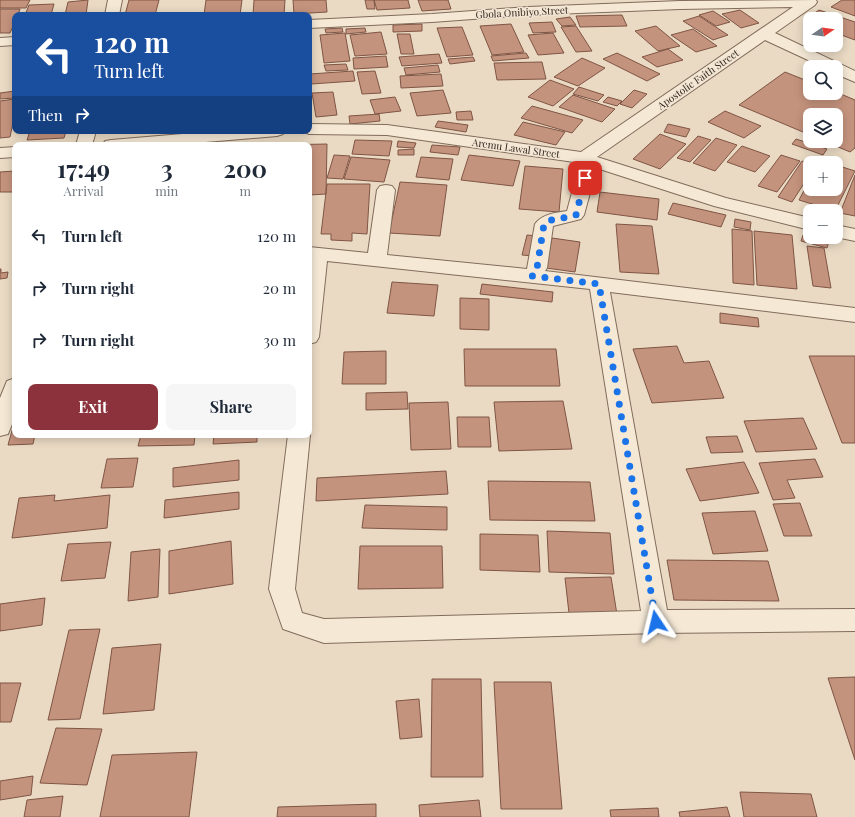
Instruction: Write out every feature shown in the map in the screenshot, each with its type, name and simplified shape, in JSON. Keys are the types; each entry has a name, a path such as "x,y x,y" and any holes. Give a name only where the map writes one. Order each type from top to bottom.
{"street":[{"path":"113,12 115,0"},
{"name":"Gbola Onibiyo Street","path":"312,24 432,18 528,11 810,1"},
{"name":"Apostolic Faith Street","path":"584,158 810,1"},
{"path":"763,33 820,60"},
{"path":"0,42 12,41"},
{"path":"843,71 855,77"},
{"name":"Aremu Lawal Street","path":"312,129 387,130 584,158 720,202 803,222"},
{"path":"190,142 216,141 259,134"},
{"path":"0,153 12,152"},
{"path":"532,276 537,268 544,224 549,220 568,218 576,215 585,178"},
{"path":"377,259 386,190"},
{"path":"843,233 855,236"},
{"path":"312,275 313,254 377,259 532,276 855,315"},
{"path":"599,284 656,622"},
{"path":"0,428 12,394"},
{"path":"299,438 282,589 292,621 324,632 656,622 855,620"}],"building":[{"path":"0,0 30,0 26,8 0,8"},
{"path":"88,0 86,12 66,12 68,2"},
{"path":"129,0 159,0 156,12 126,12"},
{"path":"206,0 242,0 240,12 204,12"},
{"path":"254,0 285,0 284,12 253,12"},
{"path":"293,0 326,0 327,12 294,12"},
{"path":"365,0 374,0 375,9 367,9"},
{"path":"374,0 408,0 410,8 377,10"},
{"path":"418,0 448,0 451,9 422,11"},
{"path":"842,0 855,0 855,16 831,7"},
{"path":"54,4 52,12 26,12 29,5"},
{"path":"0,9 20,9 19,12 12,12 12,29 10,33 0,33"},
{"path":"740,10 759,23 741,28 722,14"},
{"path":"713,11 730,22 716,26 699,15"},
{"path":"622,15 627,26 580,27 576,16"},
{"path":"699,16 728,35 713,40 683,21"},
{"path":"570,17 576,25 562,26 556,19"},
{"path":"843,18 855,22 855,40 843,36"},
{"path":"552,22 556,32 533,33 529,23"},
{"path":"422,24 422,31 393,32 393,25"},
{"path":"511,24 524,52 492,55 480,26"},
{"path":"576,26 592,51 576,52 561,27"},
{"path":"656,26 680,46 658,51 635,31"},
{"path":"462,27 473,55 447,57 437,28"},
{"path":"342,28 343,32 326,33 325,29"},
{"path":"365,28 366,32 346,34 346,29"},
{"path":"693,29 717,46 696,52 671,35"},
{"path":"381,32 387,54 355,56 350,35"},
{"path":"345,33 350,61 324,63 320,35"},
{"path":"553,33 564,53 538,55 528,35"},
{"path":"397,34 410,34 414,54 401,54"},
{"path":"668,49 683,60 657,67 642,57"},
{"path":"526,53 529,58 493,61 491,56"},
{"path":"617,53 660,74 647,81 603,59"},
{"path":"439,54 442,63 402,66 399,57"},
{"path":"386,56 388,67 354,69 353,58"},
{"path":"473,57 475,61 450,64 448,59"},
{"path":"582,58 605,68 578,86 554,77"},
{"path":"542,62 546,79 497,80 494,63"},
{"path":"346,64 348,70 326,71 324,65"},
{"path":"438,65 440,72 406,75 404,68"},
{"path":"353,71 355,81 312,84 312,74"},
{"path":"375,71 381,93 362,94 357,72"},
{"path":"785,72 803,79 803,100 843,100 843,95 855,100 855,148 850,152 841,148 843,148 843,108 803,108 803,132 739,105"},
{"path":"441,74 443,86 401,88 400,76"},
{"path":"550,80 574,89 553,106 528,97"},
{"path":"579,87 604,95 598,101 573,94"},
{"path":"443,90 451,113 417,116 410,93"},
{"path":"634,90 647,94 632,108 620,104"},
{"path":"12,91 12,98 0,99 0,93"},
{"path":"333,92 337,115 316,117 312,93"},
{"path":"573,95 615,109 602,122 559,107"},
{"path":"395,97 401,111 375,114 370,100"},
{"path":"608,97 622,101 617,106 603,102"},
{"path":"12,99 12,127 10,137 0,138 0,101"},
{"path":"532,106 583,120 572,133 521,118"},
{"path":"471,111 473,120 457,120 456,112"},
{"path":"725,111 761,126 744,138 708,122"},
{"path":"379,114 380,121 350,124 349,116"},
{"path":"438,121 468,125 466,132 435,127"},
{"path":"523,122 565,132 556,145 514,135"},
{"path":"668,124 690,129 686,137 664,132"},
{"path":"29,134 65,134 64,138 27,140"},
{"path":"660,134 686,144 660,169 633,159"},
{"path":"698,136 711,140 690,162 677,158"},
{"path":"716,138 737,145 715,171 693,163"},
{"path":"796,139 803,141 803,148 792,144"},
{"path":"355,140 392,141 389,156 352,154"},
{"path":"398,141 416,143 414,148 397,147"},
{"path":"312,144 327,144 326,194 312,195"},
{"path":"432,145 460,147 458,155 430,152"},
{"path":"742,146 770,156 755,172 727,162"},
{"path":"803,148 827,149 823,155"},
{"path":"414,149 414,155 398,155 398,150"},
{"path":"334,155 350,156 343,179 327,178"},
{"path":"469,155 520,161 513,186 461,180"},
{"path":"781,155 800,161 777,192 758,186"},
{"path":"351,157 390,160 384,182 344,179"},
{"path":"421,157 453,159 449,180 416,177"},
{"path":"803,161 803,185 792,202 778,197"},
{"path":"525,166 563,169 559,212 519,209"},
{"path":"843,167 855,171 843,195"},
{"path":"12,171 12,192 0,192 0,172"},
{"path":"855,175 855,216 843,214 843,205"},
{"path":"400,182 447,185 440,236 389,233"},
{"path":"327,184 370,184 367,234 352,233 352,241 331,240 331,234 321,234"},
{"path":"600,192 659,199 657,220 597,212"},
{"path":"803,192 803,196 842,196 838,204 812,204 799,200"},
{"path":"673,203 726,215 721,227 668,214"},
{"path":"735,219 751,222 750,230 734,227"},
{"path":"616,224 652,226 659,274 620,272"},
{"path":"732,229 752,231 754,285 733,283"},
{"path":"754,231 792,235 797,289 757,285"},
{"path":"527,235 538,236 534,256 522,255"},
{"path":"552,238 580,242 575,272 546,268"},
{"path":"812,244 828,244 827,248"},
{"path":"807,246 824,248 831,288 813,286"},
{"path":"0,269 1,273 8,272 7,278 0,279"},
{"path":"392,282 438,285 434,316 387,313"},
{"path":"482,284 553,292 552,302 480,294"},
{"path":"460,298 489,299 489,330 460,329"},
{"path":"720,313 758,318 759,327 720,323"},
{"path":"677,346 684,363 709,361 724,398 652,403 633,349"},
{"path":"464,349 556,349 560,386 465,386"},
{"path":"386,351 386,384 342,384 344,352"},
{"path":"809,356 855,356 855,443 842,443"},
{"path":"407,392 408,409 366,410 366,393"},
{"path":"563,401 572,449 499,451 494,402"},
{"path":"448,402 451,449 411,450 409,403"},
{"path":"457,417 489,417 491,447 458,447"},
{"path":"803,418 817,449 756,452 744,421"},
{"path":"12,431 12,438 34,438 33,444 8,445"},
{"path":"737,436 743,452 711,453 706,437"},
{"path":"140,438 195,438 194,445 138,446"},
{"path":"214,438 257,438 257,442 213,444"},
{"path":"138,458 133,487 101,488 107,459"},
{"path":"815,459 823,477 787,480 795,498 773,500 759,463"},
{"path":"239,460 239,480 173,487 173,468"},
{"path":"744,462 759,493 700,501 686,469"},
{"path":"446,471 448,494 316,501 317,478"},
{"path":"488,481 590,482 595,521 490,520"},
{"path":"239,492 239,509 164,518 165,500"},
{"path":"55,495 54,501 110,495 107,528 12,538 19,498"},
{"path":"800,503 812,536 784,536 773,504"},
{"path":"365,505 447,507 447,530 362,528"},
{"path":"755,511 768,551 713,554 702,513"},
{"path":"547,531 610,533 614,574 549,572"},
{"path":"480,534 538,535 540,572 480,570"},
{"path":"231,541 233,584 169,594 169,551"},
{"path":"111,542 105,578 61,581 68,544"},
{"path":"360,546 442,546 443,588 358,589"},
{"path":"160,549 158,597 128,601 131,552"},
{"path":"667,560 768,561 779,601 674,600"},
{"path":"611,577 618,621 570,622 565,578"},
{"path":"45,598 42,625 0,631 0,604"},
{"path":"100,629 80,719 48,720 69,630"},
{"path":"161,644 154,710 103,714 112,648"},
{"path":"855,677 855,760 828,678"},
{"path":"432,679 481,679 483,777 431,777"},
{"path":"494,682 551,682 562,809 501,809"},
{"path":"0,683 21,683 11,722 0,722"},
{"path":"419,699 422,737 400,739 396,701"},
{"path":"56,728 102,729 87,785 40,783"},
{"path":"197,752 189,817 100,817 112,755"},
{"path":"33,776 31,795 0,800 0,781"},
{"path":"740,792 811,794 817,817 744,817"},
{"path":"63,796 60,817 24,817 27,800"},
{"path":"479,800 481,817 420,817 419,805"},
{"path":"376,804 376,817 277,817 278,807"},
{"path":"727,807 730,817 680,817 679,812"},
{"path":"658,808 659,817 611,817 610,810"}],"route":[{"path":"585,178 576,215 568,218 549,220 544,224 537,268 532,276 599,284 656,622"}]}
